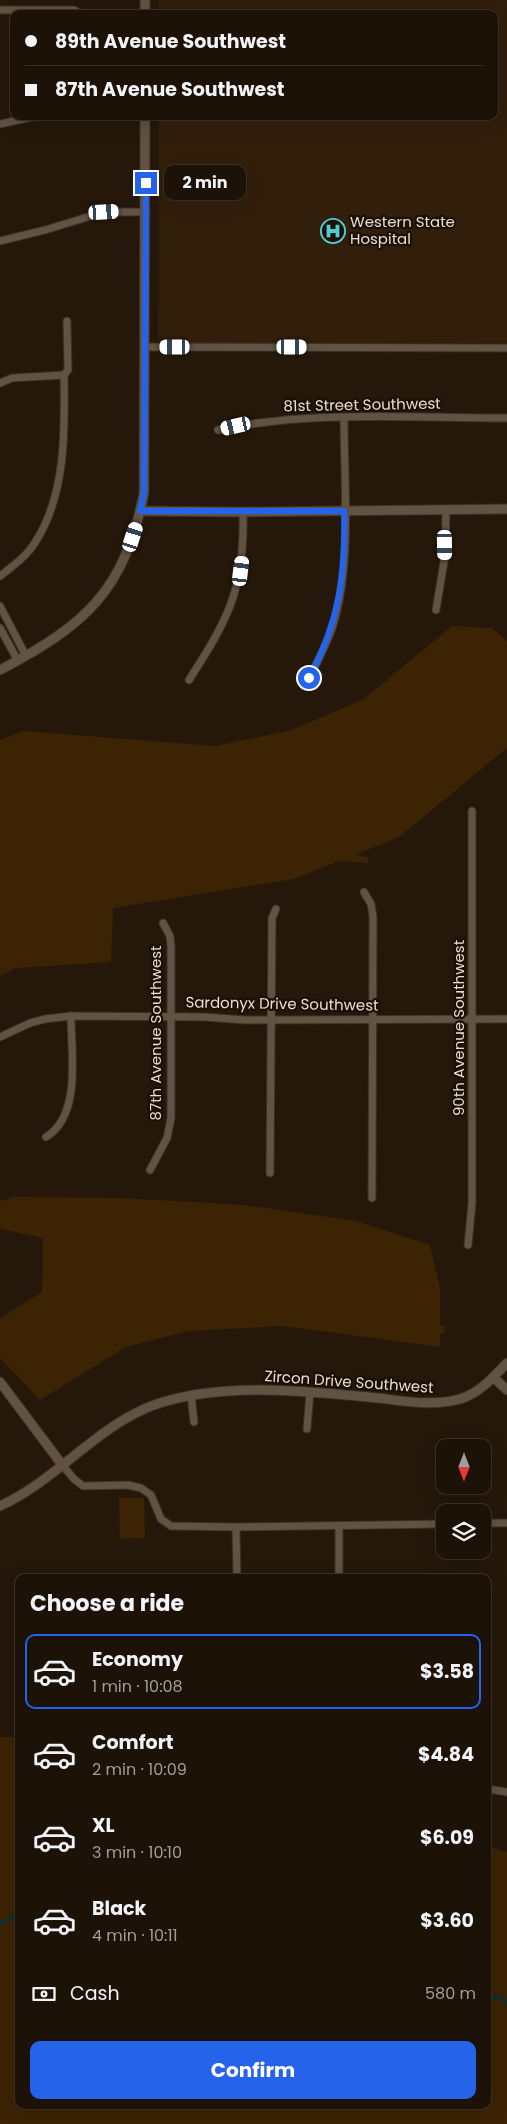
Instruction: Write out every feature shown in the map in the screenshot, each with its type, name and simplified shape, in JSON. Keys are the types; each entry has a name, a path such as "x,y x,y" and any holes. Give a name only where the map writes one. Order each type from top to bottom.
{"street":[{"path":"10,10 74,10"},
{"path":"0,124 18,120"},
{"path":"0,670 26,656 82,618 104,594 116,577 128,552 140,511 144,493 145,120"},
{"path":"0,240 52,228 104,212 146,212"},
{"path":"0,576 15,565 36,542 49,515 65,440 64,375 68,370 67,320"},
{"path":"145,347 507,348"},
{"path":"0,383 12,378 64,375"},
{"path":"309,678 327,642 336,612 344,564 344,418"},
{"name":"81st Street Southwest","path":"218,430 282,420 507,418"},
{"path":"140,511 243,512 507,509"},
{"path":"436,610 445,556 446,510"},
{"path":"188,680 221,627 235,594 244,549 243,512"},
{"path":"0,606 26,656"},
{"path":"0,628 18,661"},
{"name":"90th Avenue Southwest","path":"468,1246 472,1202 472,811"},
{"path":"364,892 371,904 373,916 372,1198"},
{"path":"270,1173 272,918 276,909"},
{"name":"87th Avenue Southwest","path":"150,1170 167,1138 170,1125 171,946 170,936 163,923"},
{"path":"46,1137 60,1126 70,1104 70,1016"},
{"name":"Sardonyx Drive Southwest","path":"0,1037 30,1023 70,1016 272,1020 507,1019"},
{"name":"Zircon Drive Southwest","path":"0,1506 28,1492 118,1424 142,1409 161,1402 191,1395 259,1390 310,1392 432,1404 463,1398 478,1390 507,1362"},
{"path":"493,1377 507,1390"},
{"path":"0,1382 74,1479 83,1486 128,1485 141,1488 152,1495 161,1519 171,1526 436,1524"},
{"path":"307,1429 310,1392"},
{"path":"191,1395 194,1422"},
{"path":"491,1523 507,1523"},
{"path":"338,1526 339,1574"},
{"path":"236,1527 236,1574"},
{"path":"491,1790 507,1792"}],"shaded area":[{"name":"Western State Hospital","path":"159,0 507,0 507,343 158,344 159,120 498,120 498,10 159,10"},
{"path":"452,626 492,628 507,641 507,748 399,837 355,855 368,857 368,863 339,861 294,879 113,908 111,962 15,968 0,976 0,740 24,731 215,746 292,730 364,699"},
{"path":"15,1197 121,1198 245,1205 356,1221 430,1245 440,1288 440,1325 445,1327 444,1333 440,1335 440,1347 283,1326 188,1331 126,1347 40,1400 0,1358 0,1318 42,1292 43,1238 0,1229 0,1201"},
{"path":"119,1498 144,1498 145,1538 120,1539"},
{"path":"0,1737 15,1737 15,2109 491,2109 491,1847 507,1852 507,2124 0,2124"}],"waterway":[{"path":"0,1923 15,1917"},
{"path":"491,2000 501,1996 507,2004"}],"place":[{"name":"Western State Hospital","path":"333,231"}],"route":[{"path":"146,183 144,493 140,511 344,511 344,564 336,612 327,642 309,678"}]}
